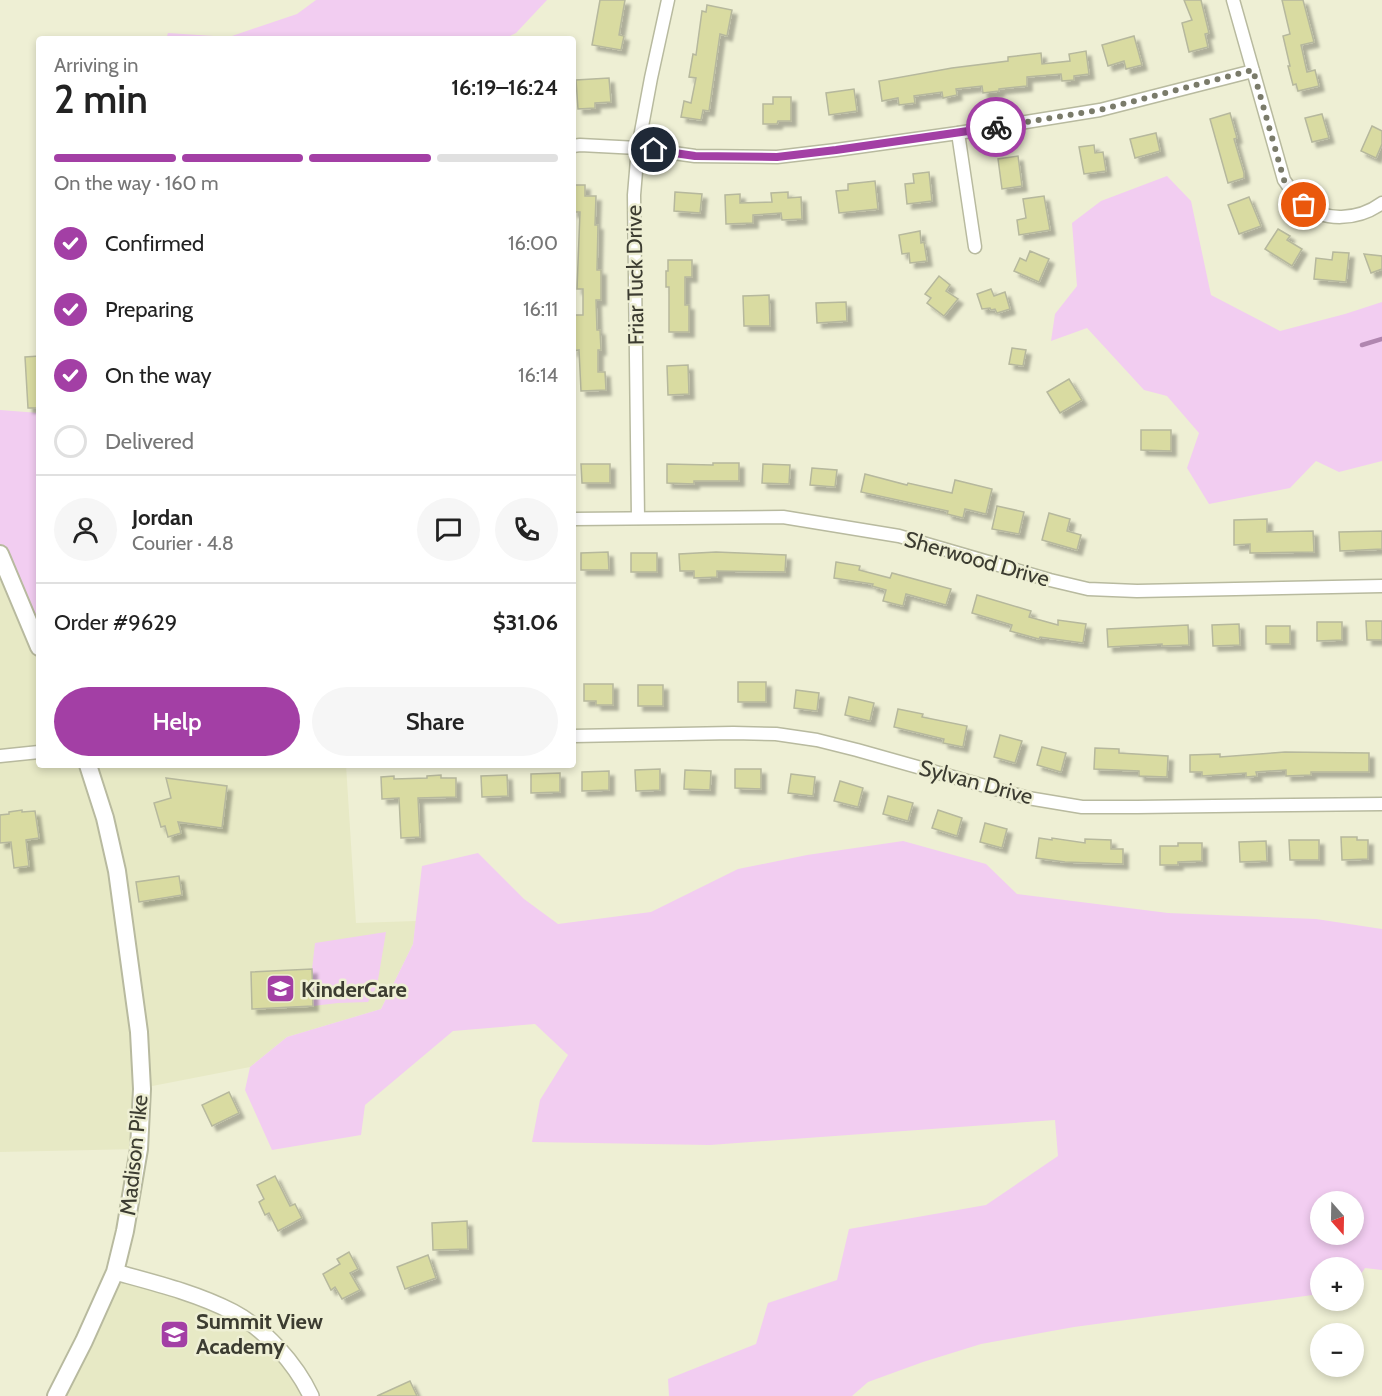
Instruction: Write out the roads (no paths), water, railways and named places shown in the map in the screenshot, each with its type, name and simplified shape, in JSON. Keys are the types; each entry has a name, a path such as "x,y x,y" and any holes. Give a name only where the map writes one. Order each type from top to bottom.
{"main road":[{"path":"0,554 36,640"},
{"name":"Madison Pike","path":"56,1396 115,1272 125,1231 139,1149 142,1089 139,1032 117,871 105,818 89,768"}],"street":[{"name":"Friar Tuck Drive","path":"638,518 634,195 638,148 669,0"},
{"path":"1233,0 1284,180 1295,196 1317,213 1341,218 1377,207 1382,203"},
{"path":"576,146 638,148 695,156 777,157 958,134 1100,110 1253,70"},
{"path":"958,134 975,247"},
{"name":"Sherwood Drive","path":"576,519 783,517 899,536 1088,589 1137,591 1382,586"},
{"name":"Sylvan Drive","path":"576,736 776,734 857,750 1028,798 1082,807 1382,804"},
{"path":"0,756 36,752"},
{"path":"115,1272 171,1287 234,1313 256,1327 278,1347 299,1373 311,1396"}],"waterway":[{"path":"1362,345 1382,339"}],"place":[{"name":"KinderCare","path":"280,989"},
{"name":"Summit View Academy","path":"175,1334"}]}
